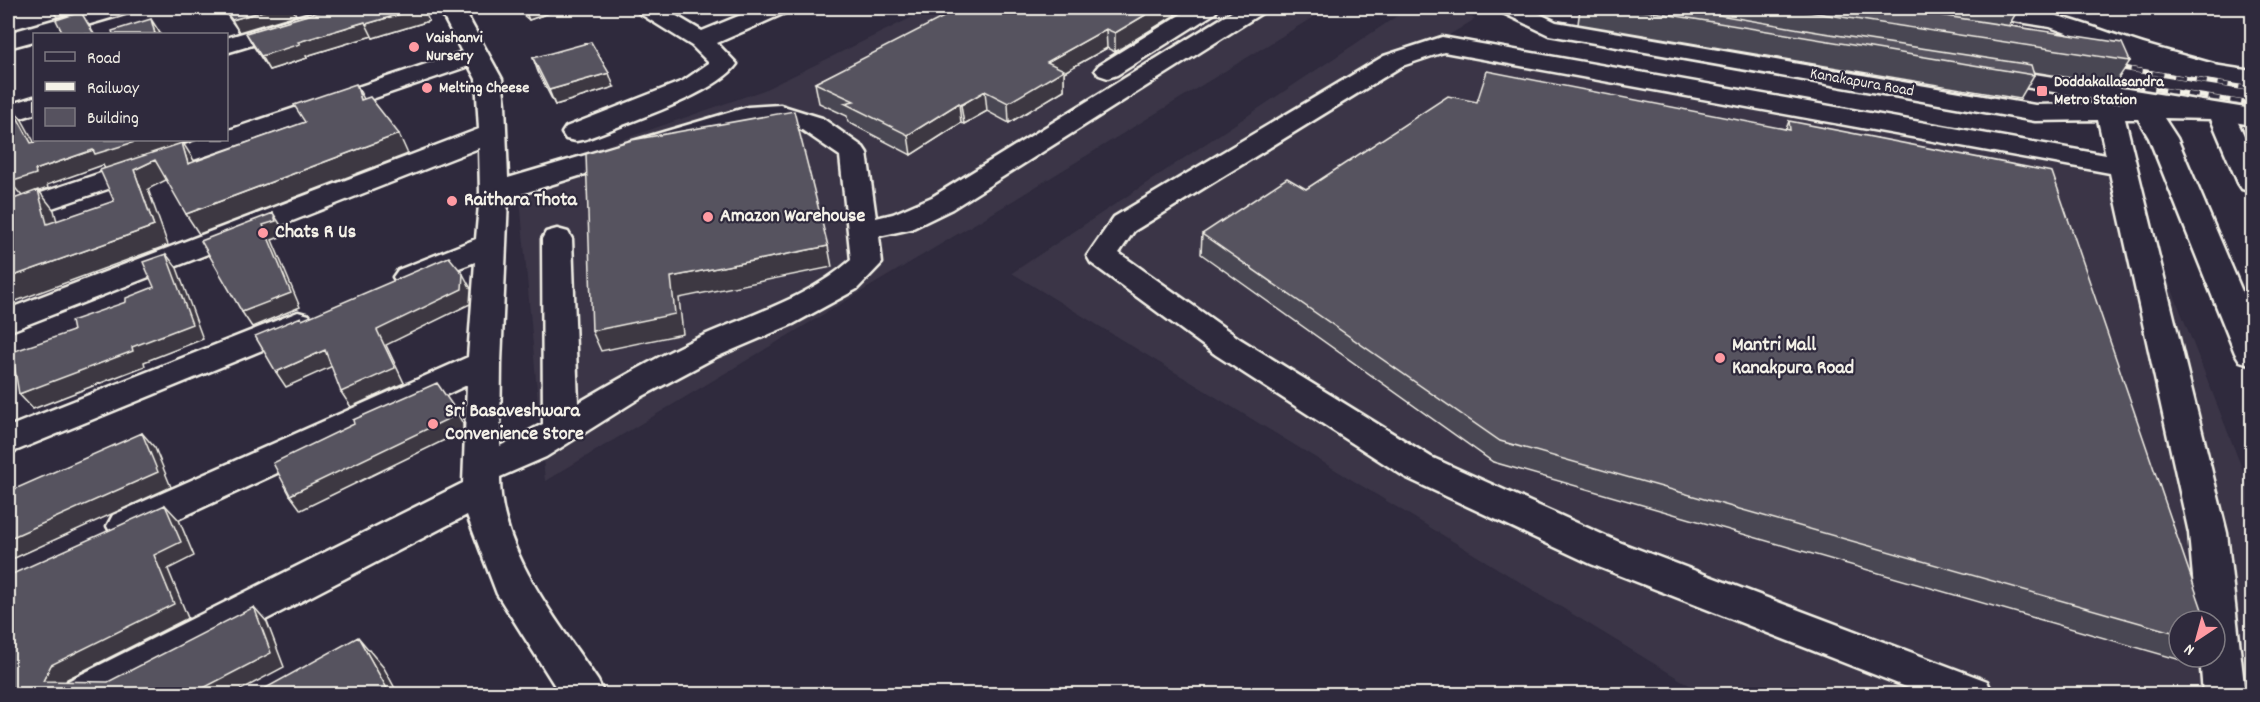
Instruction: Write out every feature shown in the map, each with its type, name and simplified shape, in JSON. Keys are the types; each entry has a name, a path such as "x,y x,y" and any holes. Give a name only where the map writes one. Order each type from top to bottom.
{"main road":[{"path":"35,33 120,8"},
{"path":"228,45 351,8"},
{"path":"451,8 489,79 494,193 484,363 482,480 488,524 511,582 583,694"},
{"path":"576,133 692,86 724,64 701,41 647,8"},
{"path":"701,41 777,8"},
{"path":"1108,70 1207,8"},
{"path":"863,230 901,222 942,203 1254,8"},
{"name":"Kanakapura Road","path":"1511,8 1549,28 2035,113 2221,112"},
{"path":"1976,8 2055,21 2134,49 2243,78"},
{"path":"8,41 33,34"},
{"path":"1972,694 1605,553 1418,466 1228,347 1102,256 1124,224 1393,61 1442,44 2124,167"},
{"path":"2057,49 2243,78"},
{"path":"228,139 477,55"},
{"name":"Kanakapura Road","path":"1958,70 2253,117"},
{"path":"8,114 33,105"},
{"path":"2110,112 2208,533 2224,694"},
{"path":"2147,112 2163,138 2253,353"},
{"path":"2221,112 2253,183"},
{"path":"83,694 482,480 631,387 704,349 782,316 846,282 867,263 853,153 812,124 780,113 748,115 494,193"},
{"path":"8,321 492,133"},
{"path":"8,214 223,141"},
{"path":"557,240 561,431"},
{"path":"381,289 491,244"},
{"path":"8,441 326,311"},
{"path":"94,540 484,363"}],"shaded area":[{"path":"931,8 1328,8 996,211 545,481 518,176 764,90"},
{"path":"1409,8 1456,8 1475,19 1438,42 2124,167 2245,476 2252,501 2252,694 1704,694 1012,273"}],"building":[{"path":"223,8 273,8 232,20"},
{"path":"332,8 421,8 298,42 300,44 261,56 246,33"},
{"path":"961,8 1157,8 1115,33 1106,29 1047,62 1064,70 1008,103 985,91 961,105 959,103 908,135 844,103 854,101 815,83"},
{"path":"1628,8 1679,8 2031,65 2034,75"},
{"path":"1783,8 1893,8 2122,43 2130,61"},
{"path":"81,12 93,33 62,33 56,20"},
{"path":"151,19 155,33 113,33 112,31"},
{"path":"591,42 609,73 549,90 533,58"},
{"name":"Mantri Mall Kanakpura Road","path":"1487,71 1790,130 1789,121 2052,172 2202,609 2167,609 2167,631 1500,441 1202,234 1287,178 1306,189 1448,96 1477,102"},
{"path":"356,84 361,100 370,97 399,134 186,214 155,160 134,170 154,226 8,278 8,201 38,190 47,224 114,201 100,170 182,143 188,164 305,122 294,105"},
{"path":"8,106 11,106 31,143 40,141 138,141 95,154 93,150 35,170 36,174 10,182"},
{"name":"Amazon Warehouse","path":"794,111 828,246 671,277 675,314 592,331 586,154 632,140"},
{"path":"273,213 276,221 263,225 291,293 242,312 201,241"},
{"path":"166,254 192,324 132,347 133,351 19,394 12,352 73,331 71,321 126,302 126,298 154,287 143,262"},
{"path":"449,257 463,274 462,289 377,330 395,368 341,392 325,350 276,372 255,336 301,317 302,320"},
{"path":"437,383 455,409 454,416 290,495 273,463 354,424 353,420"},
{"path":"142,433 158,472 8,539 8,492"},
{"path":"165,505 181,542 154,555 174,604 51,665 43,681 108,682 254,607 271,653 192,694 8,694 8,576"},
{"path":"358,637 390,694 255,694"}],"railway":[{"path":"2109,66 2252,89"},
{"path":"2100,80 2252,104"}],"place":[{"name":"Vaishanvi Nursery","path":"414,47"},
{"name":"Melting Cheese","path":"427,88"},
{"name":"Doddakallasandra Metro Station","path":"2042,91"},
{"name":"Raithara Thota","path":"452,201"},
{"name":"Amazon Warehouse","path":"708,217"},
{"name":"Chats R Us","path":"263,233"},
{"name":"Mantri Mall Kanakpura Road","path":"1720,358"},
{"name":"Sri Basaveshwara Convenience Store","path":"433,424"}]}
